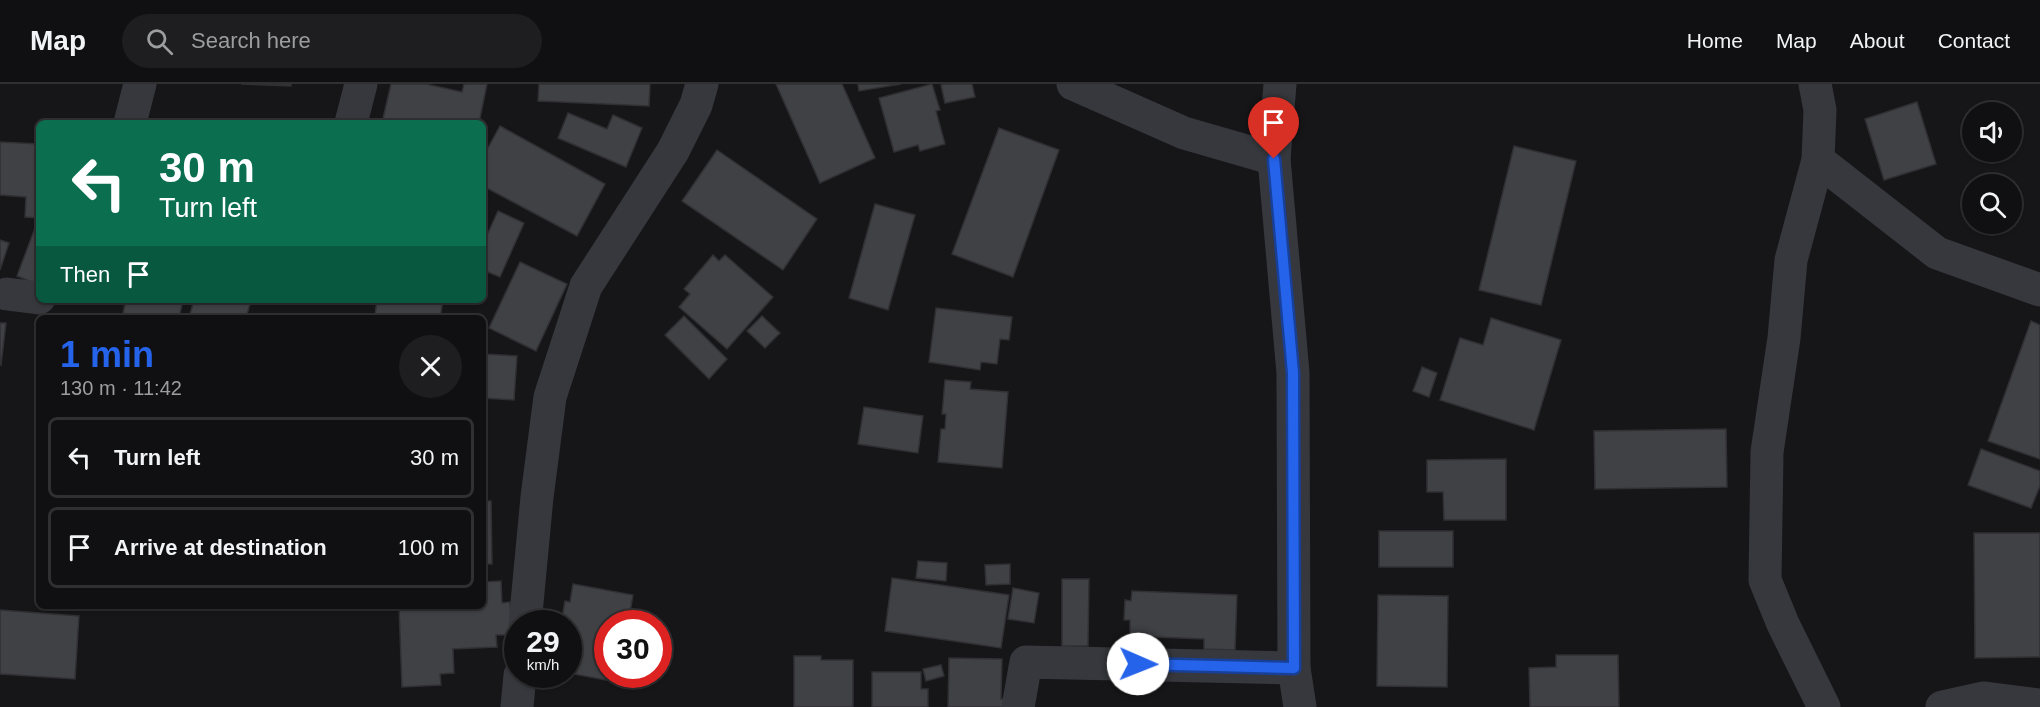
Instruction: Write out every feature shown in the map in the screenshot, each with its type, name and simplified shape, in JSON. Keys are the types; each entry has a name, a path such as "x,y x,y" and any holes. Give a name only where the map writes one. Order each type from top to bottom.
{"street":[{"path":"131,120 140,84"},
{"path":"352,120 361,84"},
{"path":"526,610 537,497 550,397 583,298 592,277 673,151 696,105 702,84"},
{"path":"1073,84 1184,133 1274,159"},
{"path":"1280,84 1274,159 1293,373 1294,668 1300,707"},
{"path":"1815,84 1820,110 1818,160 1791,260 1784,338 1767,452 1765,580 1783,624 1824,707"},
{"path":"1818,160 1937,253 2040,290"},
{"path":"1018,707 1026,662 1294,668"},
{"path":"517,707 519,688"},
{"path":"1942,707 1983,698 2040,705"}],"building":[{"path":"241,84 291,84 291,86"},
{"path":"391,84 426,84 462,92 464,84 487,84 480,120 383,120"},
{"path":"539,84 650,84 649,106 538,101"},
{"path":"776,84 842,84 875,158 820,183"},
{"path":"858,84 901,84 859,91"},
{"path":"932,84 940,110 936,111 945,144 920,151 918,145 894,152 879,98"},
{"path":"972,84 975,97 945,103 941,85"},
{"path":"1917,102 1936,164 1884,180 1865,119"},
{"path":"568,113 607,129 613,115 642,128 626,167 558,138"},
{"path":"500,126 605,184 577,236 486,188 486,152"},
{"path":"999,128 1059,150 1013,277 952,254"},
{"path":"0,142 36,144 36,218 25,217 26,197 0,195"},
{"path":"1514,146 1576,161 1541,305 1479,290"},
{"path":"717,150 817,219 783,270 682,201"},
{"path":"875,204 915,215 888,310 849,298"},
{"path":"498,211 524,223 500,277 486,271 486,237"},
{"path":"35,228 36,284 17,276"},
{"path":"0,240 9,243 0,270"},
{"path":"713,255 719,261 725,255 773,297 727,349 679,307 690,294 684,289"},
{"path":"520,262 567,284 536,351 489,328"},
{"path":"125,303 182,303 180,315 123,315"},
{"path":"193,303 250,303 247,315 190,315"},
{"path":"377,303 442,303 440,315 375,315"},
{"path":"936,308 1012,317 1009,340 1000,339 997,364 981,362 980,370 929,362"},
{"path":"684,316 727,359 709,379 665,335"},
{"path":"762,316 780,333 765,348 747,331"},
{"path":"1491,318 1561,340 1534,430 1440,400 1460,338 1483,345"},
{"path":"2031,321 2040,325 2040,459 1988,441"},
{"path":"0,323 6,323 1,365 0,365"},
{"path":"486,354 517,356 514,400 486,398"},
{"path":"1422,367 1437,373 1429,397 1413,391"},
{"path":"945,380 971,382 970,389 1008,392 1002,468 938,462 941,429 945,429 946,414 942,414"},
{"path":"864,407 923,416 918,453 858,444"},
{"path":"1726,429 1727,487 1595,489 1594,431"},
{"path":"1981,449 2040,471 2040,486 2031,508 1968,485"},
{"path":"1506,459 1506,520 1444,520 1443,492 1427,492 1427,460"},
{"path":"486,501 491,501 492,564 486,564"},
{"path":"1379,531 1453,531 1453,567 1379,567"},
{"path":"1974,533 2040,533 2040,657 1975,658"},
{"path":"918,561 947,563 946,581 916,578"},
{"path":"1010,564 1010,584 986,585 985,565"},
{"path":"892,578 1009,595 1001,648 885,631"},
{"path":"1062,579 1089,579 1088,646 1062,646"},
{"path":"501,581 502,603 510,602 510,610 504,610 504,635 496,635 497,647 453,649 454,673 440,674 441,685 402,687 399,609 486,609 486,582"},
{"path":"573,584 633,595 630,610 594,610 594,678 582,676 582,610 563,610 565,601 570,602"},
{"path":"1013,588 1039,593 1034,623 1008,619"},
{"path":"1132,591 1237,595 1235,650 1204,649 1204,639 1130,636 1130,620 1124,620 1125,600 1131,601"},
{"path":"1378,595 1448,596 1447,687 1377,686"},
{"path":"0,610 79,616 75,679 0,674"},
{"path":"1556,655 1618,655 1619,707 1530,707 1529,668 1556,667"},
{"path":"794,656 821,656 821,660 853,660 853,707 794,707"},
{"path":"949,658 1002,659 1001,699 1008,699 1008,707 948,707"},
{"path":"941,665 944,676 926,681 923,669"},
{"path":"872,672 921,672 921,689 928,689 928,707 872,707"}],"route":[{"path":"1138,664 1294,668 1293,373 1274,159"}]}
